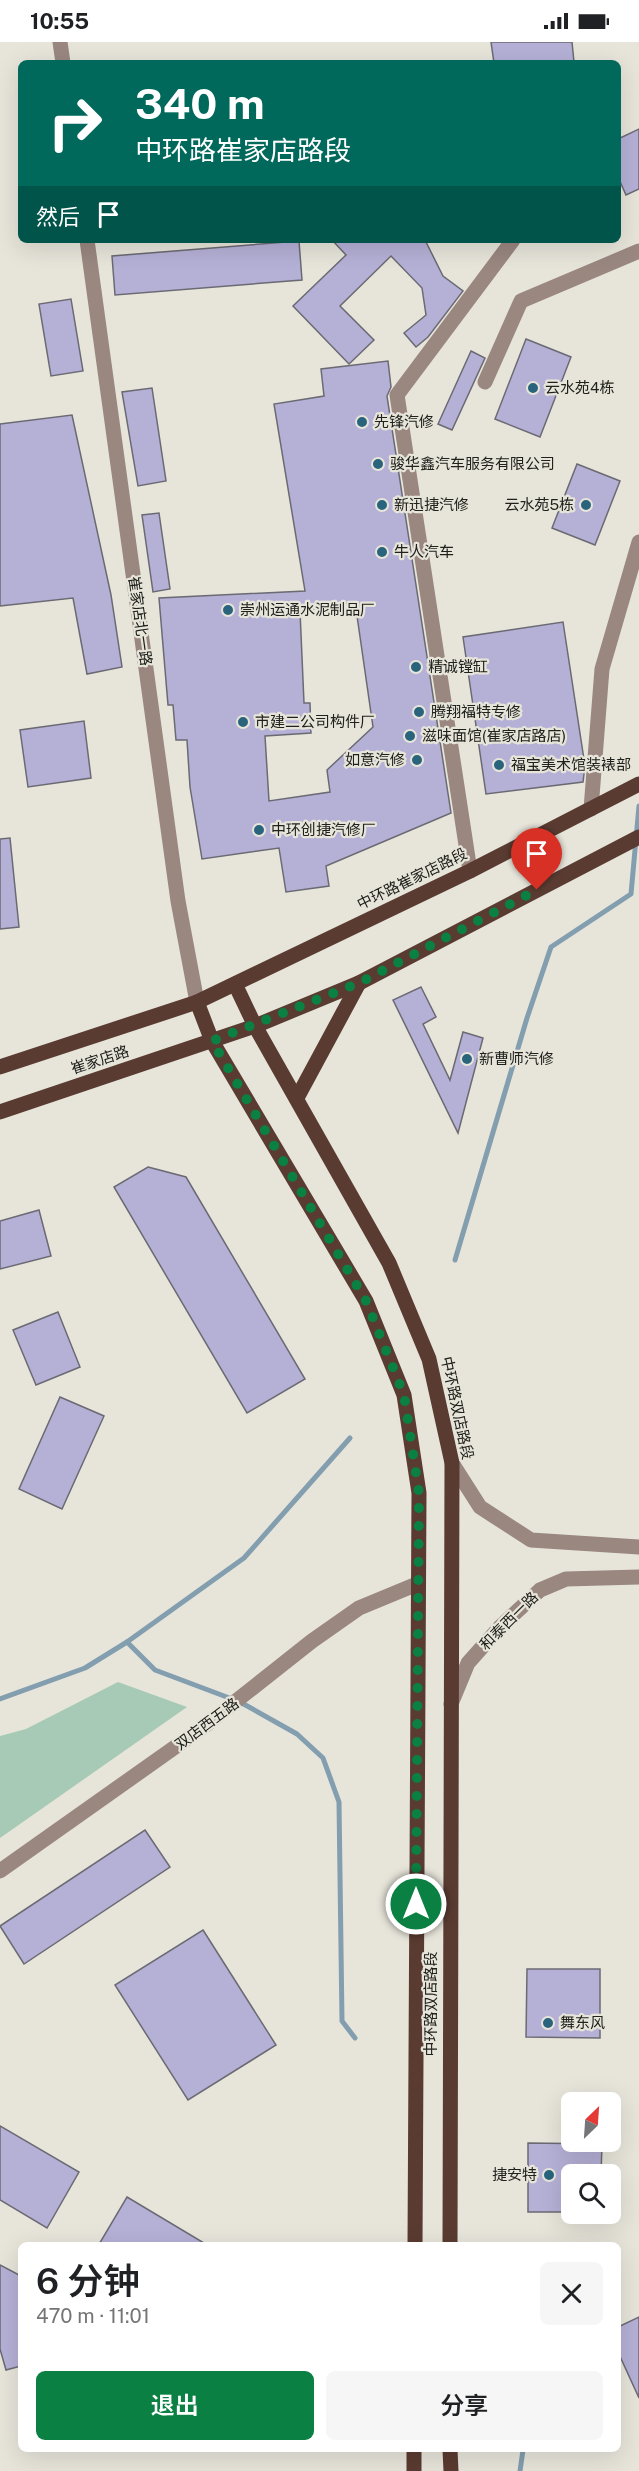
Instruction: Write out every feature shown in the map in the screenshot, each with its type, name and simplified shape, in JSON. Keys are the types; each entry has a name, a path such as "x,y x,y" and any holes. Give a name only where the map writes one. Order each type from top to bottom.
{"main road":[{"name":"中环路崔家店路段","path":"197,1002 470,872 639,784"},
{"path":"212,1041 255,1026 359,983 639,837"},
{"path":"297,1098 359,983"},
{"name":"中环路双店路段","path":"235,984 255,1026 389,1263 429,1359 452,1464 449,1709 450,2242"},
{"name":"中环路双店路段","path":"197,1002 212,1041 366,1301 404,1395 419,1493 415,2242"},
{"name":"崔家店路","path":"0,1067 197,1002"},
{"name":"崔家店路","path":"0,1112 212,1041"},
{"path":"414,2452 414,2471"},
{"path":"450,2452 451,2471"}],"street":[{"path":"60,42 63,60"},
{"name":"崔家店北一路","path":"87,243 178,901 197,1002"},
{"path":"470,872 397,395 511,243"},
{"path":"485,382 521,301 639,251"},
{"path":"598,805 602,669 639,542"},
{"path":"452,1464 480,1507 531,1540 639,1547"},
{"name":"和泰西一路","path":"449,1709 468,1664 500,1627 540,1590 566,1579 639,1577"},
{"name":"双店西五路","path":"0,1871 202,1728 359,1608 417,1584"}],"green space":[{"path":"118,1682 187,1707 0,1838 0,1736 26,1729"}],"building":[{"path":"491,42 572,42 574,60 494,60"},
{"path":"639,129 639,189 626,195 621,184 621,138"},
{"path":"299,243 302,280 115,295 112,256"},
{"path":"335,243 426,243 443,276 463,291 428,337 416,347 404,333 426,315 422,288 391,256 340,306 374,340 349,364 293,306 346,255"},
{"path":"71,299 83,371 51,376 39,304"},
{"name":"云水苑4栋","path":"526,339 571,357 540,437 495,419"},
{"path":"471,351 485,358 452,430 438,424"},
{"path":"388,361 391,387 387,396 451,813 326,866 329,886 286,892 279,848 202,859 190,787 187,740 176,740 173,705 168,705 159,598 305,591 274,404 324,396 321,369","holes":["355,602 373,727 327,770 330,792 269,801 265,736 311,733 310,703 304,703 300,611"]},
{"path":"152,388 166,481 138,486 122,392"},
{"path":"72,415 111,595 122,667 87,674 73,598 0,606 0,424"},
{"name":"云水苑5栋","path":"577,464 620,481 595,545 552,528"},
{"path":"159,513 170,589 153,592 142,515"},
{"path":"563,622 585,766 583,782 486,794 463,637"},
{"path":"84,721 91,778 28,787 20,730"},
{"path":"10,838 19,927 0,929 0,839"},
{"name":"新曹师汽修","path":"421,987 436,1017 423,1024 450,1080 463,1032 483,1038 458,1133 393,1000"},
{"path":"148,1167 186,1177 305,1379 247,1413 114,1187"},
{"path":"39,1210 51,1256 0,1269 0,1221"},
{"path":"58,1312 80,1367 36,1385 13,1330"},
{"path":"60,1397 104,1416 62,1509 19,1489"},
{"path":"145,1830 170,1867 24,1964 0,1926"},
{"path":"203,1930 276,2045 188,2100 115,1985"},
{"path":"527,1969 600,1969 600,2038 526,2037"},
{"path":"0,2126 79,2172 47,2228 0,2200"},
{"path":"528,2143 561,2143 561,2152 602,2152 601,2164 561,2164 561,2212 528,2212"},
{"path":"127,2197 202,2242 100,2242"},
{"path":"0,2265 18,2274 18,2367 6,2370 0,2349"},
{"path":"639,2317 639,2398 621,2359 621,2326"}],"waterway":[{"path":"455,1260 527,1018 551,947 631,894 639,806"},
{"path":"0,1699 85,1668 127,1642 244,1558 350,1438"},
{"path":"127,1642 155,1670 240,1702 297,1734 323,1758 339,1802 342,2021 355,2038"},
{"path":"520,2471 523,2452"}],"place":[{"name":"云水苑4栋","path":"533,388"},
{"name":"先锋汽修","path":"362,422"},
{"name":"骏华鑫汽车服务有限公司","path":"378,464"},
{"name":"新迅捷汽修","path":"382,505"},
{"name":"云水苑5栋","path":"586,505"},
{"name":"牛人汽车","path":"382,552"},
{"name":"崇州运通水泥制品厂","path":"228,610"},
{"name":"精诚镗缸","path":"416,667"},
{"name":"腾翔福特专修","path":"419,712"},
{"name":"市建二公司构件厂","path":"243,722"},
{"name":"滋味面馆(崔家店路店)","path":"410,736"},
{"name":"如意汽修","path":"417,760"},
{"name":"福宝美术馆装裱部","path":"499,765"},
{"name":"中环创捷汽修厂","path":"259,830"},
{"name":"新曹师汽修","path":"467,1059"},
{"name":"舞东风","path":"548,2023"},
{"name":"捷安特","path":"549,2175"}],"route":[{"path":"416,1904 419,1493 404,1395 366,1301 212,1041 255,1026 359,983 537,890"}]}
